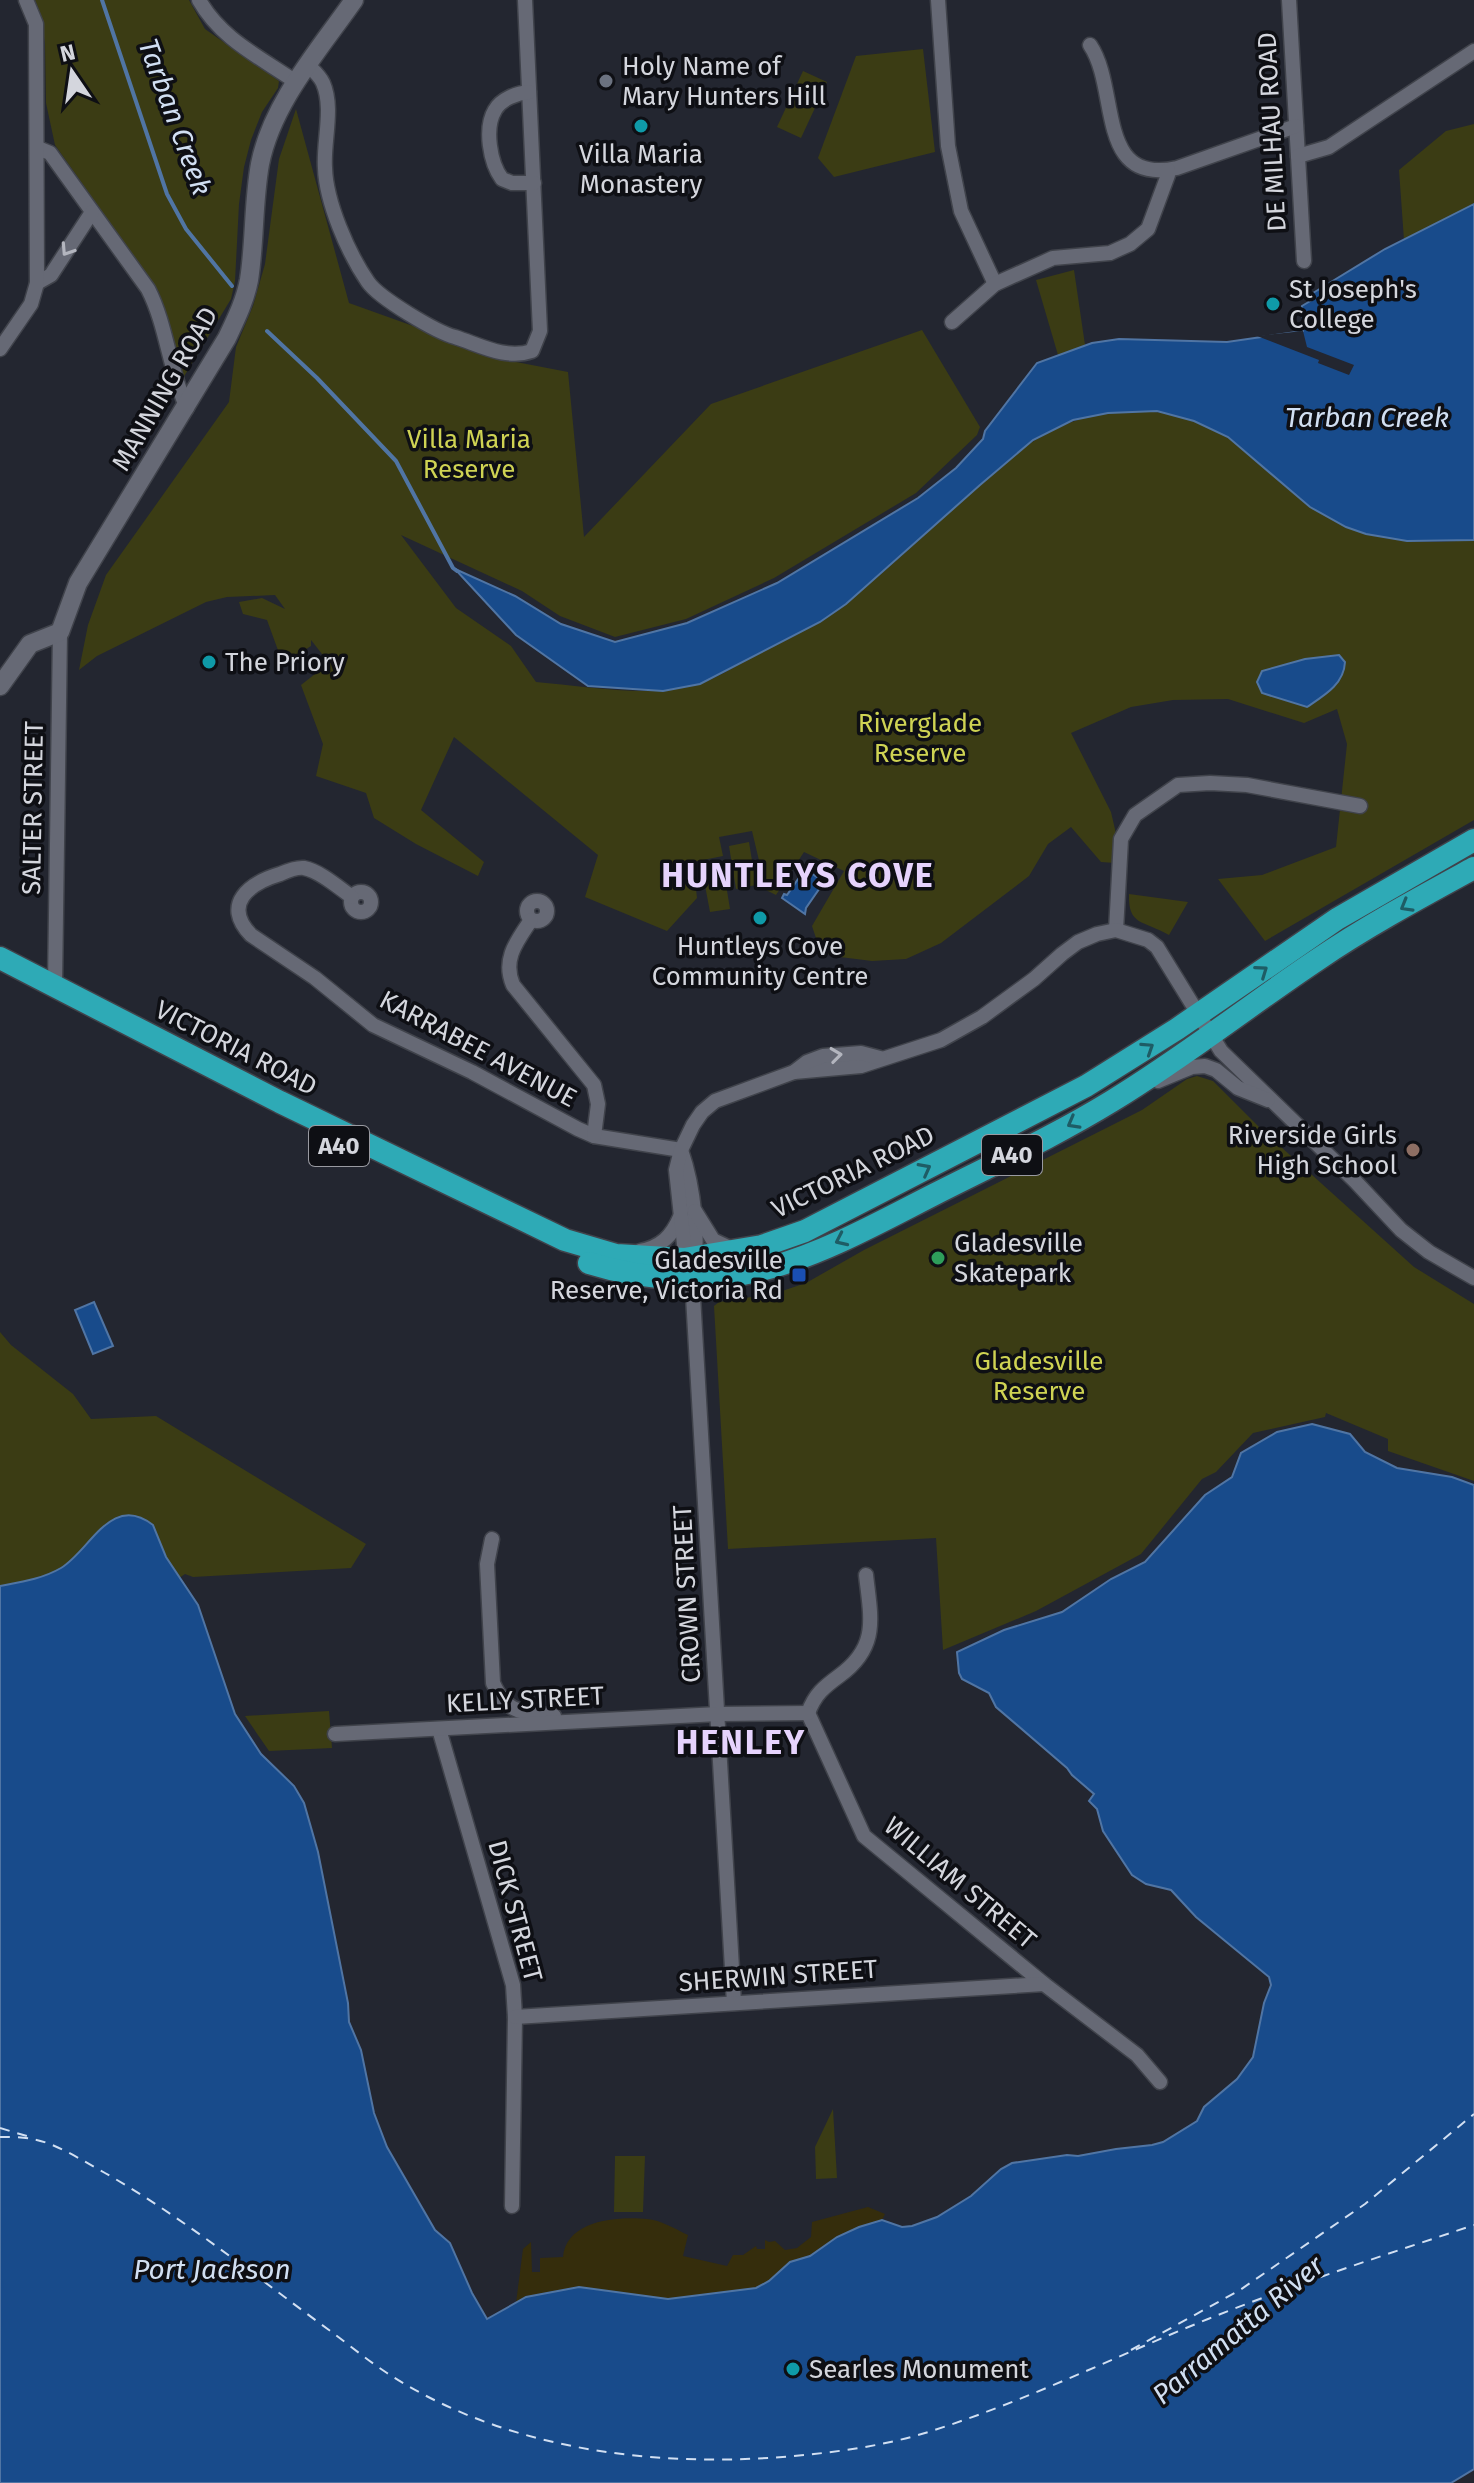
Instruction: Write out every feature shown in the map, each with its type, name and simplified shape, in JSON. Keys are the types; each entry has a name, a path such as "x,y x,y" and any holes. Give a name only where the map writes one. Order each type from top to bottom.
{"highway":[{"name":"VICTORIA ROAD","path":"0,972 332,1142 561,1252 604,1268 632,1274 691,1264 767,1244 832,1218 1086,1086 1337,919 1474,840"},
{"name":"VICTORIA ROAD","path":"0,958 161,1042 565,1240 616,1255 758,1271 804,1257 904,1210 1113,1101 1370,927 1474,868"}],"street":[{"path":"0,349 31,304 37,283 36,24 26,0"},
{"path":"199,0 222,33 296,82"},
{"name":"MANNING ROAD","path":"60,632 78,583 187,408 240,311 249,279 261,161 276,118 296,82 354,0"},
{"path":"308,65 323,80 328,97 324,165 326,191 369,284 402,309 447,335 517,356 532,351 540,331 525,0"},
{"path":"938,0 948,146 961,211 995,284"},
{"name":"DE MILHAU ROAD","path":"1289,0 1304,261"},
{"path":"1090,45 1099,60 1118,144 1122,154 1136,165 1168,172 1296,126"},
{"path":"1298,156 1329,147 1474,51"},
{"path":"529,92 507,99 496,107 490,120 490,140 493,160 502,179 512,183 534,183"},
{"path":"38,148 50,153 153,298 175,384 187,408"},
{"path":"952,322 995,284 1053,258 1110,253 1130,244 1148,229 1168,172"},
{"path":"37,283 51,275 92,212"},
{"path":"0,686 30,644 60,632"},
{"name":"SALTER STREET","path":"55,985 60,632"},
{"path":"1116,930 1121,839 1135,815 1178,785 1247,785 1360,806"},
{"name":"KARRABEE AVENUE","path":"352,897 300,867 253,884 243,898 239,913 244,928 251,935 315,978 373,1025 472,1072 594,1136 681,1150"},
{"path":"531,920 510,954 510,978 594,1085 598,1104 594,1136"},
{"path":"691,1264 681,1217 676,1170 693,1125 715,1101 794,1072 861,1066 941,1040 1001,1004 1078,942 1116,930 1148,940 1157,947 1221,1051 1401,1230 1429,1252 1474,1278"},
{"path":"1113,1101 1183,1070 1202,1065 1216,1070 1238,1088 1276,1104"},
{"path":"681,1150 692,1203 691,1264"},
{"path":"692,1203 708,1233 720,1245 743,1249 767,1244"},
{"path":"616,1255 661,1244 681,1217"},
{"name":"CROWN STREET","path":"691,1264 734,2003"},
{"path":"492,1539 487,1564 493,1683 500,1698 508,1707 527,1713 590,1721"},
{"path":"718,1714 808,1713 820,1689 853,1666 864,1652 870,1634 866,1575"},
{"name":"WILLIAM STREET","path":"808,1713 864,1836 1044,1984 1137,2055 1160,2082"},
{"name":"KELLY STREET","path":"335,1734 718,1714"},
{"name":"DICK STREET","path":"439,1729 513,1985 512,2206"},
{"name":"SHERWIN STREET","path":"515,2017 1044,1984"}],"green space":[{"path":"35,0 189,0 205,29 279,81 278,88 262,112 244,167 231,299 180,383 159,292 55,145 46,103 45,43"},
{"path":"923,49 935,152 834,177 818,158 856,56"},
{"path":"803,71 827,82 801,138 777,127"},
{"name":"Riverglade Reserve","path":"296,109 349,303 511,361 568,372 584,537 711,404 922,330 980,427 977,435 916,493 774,578 686,619 615,637 560,616 522,591 401,535 456,608 511,646 536,682 660,691 711,679 804,629 854,596 989,474 1045,434 1075,421 1107,413 1139,411 1170,414 1200,423 1228,438 1301,498 1349,528 1395,540 1474,540 1474,820 1265,941 1218,879 1262,875 1336,847 1347,744 1337,709 1304,723 1228,699 1173,700 1131,707 1071,733 1111,812 1117,838 1115,863 1101,862 1071,827 1048,844 1029,876 941,943 906,959 872,961 832,956 820,950 812,926 844,871 804,852 776,895 766,890 752,831 719,837 723,856 693,862 697,898 667,931 585,897 598,855 454,737 421,810 484,862 478,876 416,844 374,818 366,793 316,776 323,744 301,685 329,663 311,640 311,646 283,664 267,620 243,614 239,602 262,598 285,609 275,595 227,597 206,602 97,656 79,670 88,625 106,575 229,402 236,347 253,306 265,264 279,159"},
{"path":"1474,124 1474,204 1404,240 1399,170 1446,131"},
{"path":"1074,270 1085,345 1058,355 1036,280"},
{"path":"749,842 756,885 736,889 729,846"},
{"path":"723,866 730,909 710,912 702,869"},
{"path":"1129,894 1188,902 1169,935 1134,917"},
{"name":"Gladesville Reserve","path":"1197,1076 1213,1081 1259,1127 1414,1267 1474,1304 1474,1481 1388,1451 1388,1439 1326,1413 1325,1417 1253,1433 1216,1472 1202,1479 1141,1554 1036,1611 943,1650 936,1538 728,1549 714,1306 719,1302 776,1293 806,1283 864,1250 1142,1110 1187,1079"},
{"path":"0,1332 11,1345 73,1394 91,1419 156,1416 366,1544 351,1568 193,1577 185,1574 179,1578 163,1552 153,1525 136,1518 122,1517 101,1528 73,1559 54,1572 0,1586"},
{"path":"329,1711 332,1748 269,1751 245,1716"},
{"path":"833,2109 837,2178 816,2179 815,2147"},
{"path":"615,2156 645,2156 643,2212 614,2212"}],"sand":[{"path":"868,2207 885,2214 882,2220 848,2232 810,2256 790,2262 756,2288 668,2299 579,2287 537,2294 516,2303 523,2249 531,2242 532,2272 540,2272 540,2258 563,2257 573,2235 595,2223 622,2218 657,2221 688,2235 683,2256 727,2266 733,2255 743,2255 756,2246 757,2249 765,2249 765,2240 775,2241 785,2250 797,2248 811,2237 812,2222"}],"water":[{"name":"Tarban Creek","path":"1474,204 1474,540 1407,541 1346,527 1310,507 1228,437 1194,421 1157,411 1108,413 1073,420 1033,440 846,604 820,622 700,684 663,691 588,686 516,635 455,569 515,596 561,624 615,642 687,623 777,583 918,498 956,468 983,439 985,431 1037,363 1092,343 1119,339 1227,342 1303,331 1302,306 1312,300 1313,293 1385,249"},
{"path":"1339,655 1345,662 1341,677 1307,707 1262,693 1257,682 1262,671 1305,659"},
{"path":"805,869 824,882 805,914 782,898"},
{"path":"94,1302 113,1346 93,1354 75,1310"},
{"name":"Port Jackson","path":"1312,1424 1350,1434 1365,1452 1397,1468 1452,1477 1474,1485 1474,2469 1451,2483 0,2483 0,1586 54,1572 72,1560 102,1528 125,1515 138,1517 153,1525 166,1557 198,1605 235,1714 261,1754 294,1786 304,1803 318,1852 348,2003 349,2022 361,2050 374,2113 387,2147 435,2230 450,2243 487,2319 526,2297 579,2287 668,2299 756,2288 790,2262 810,2256 837,2237 859,2227 882,2220 902,2227 912,2226 937,2217 971,2196 1012,2163 1163,2142 1197,2121 1204,2107 1237,2079 1253,2057 1264,2003 1271,1985 1269,1977 1196,1917 1171,1890 1146,1884 1132,1875 1103,1831 1097,1809 1089,1801 1094,1794 996,1707 989,1693 962,1679 957,1652 1004,1630 1062,1612 1111,1579 1145,1562 1205,1495 1232,1477 1241,1453 1277,1432"}],"pier":[{"path":"1303,331 1307,347 1354,365 1349,375 1257,336"}],"waterway":[{"name":"Tarban Creek","path":"102,0 167,194 186,229 232,286"},
{"name":"Tarban Creek","path":"267,331 396,461 457,571"}],"ferry route":[{"path":"1131,2350 1240,2290 1365,2204 1474,2114"},
{"path":"0,2128 30,2137"},
{"path":"0,2137 28,2138 50,2144 134,2190 219,2248 380,2368 435,2400 486,2422 539,2438 593,2450 648,2457 704,2459 814,2454 911,2437 997,2408 1241,2306 1474,2225"}],"place":[{"name":"Holy Name of Mary Hunters Hill","path":"606,81"},
{"name":"Villa Maria Monastery","path":"641,126"},
{"name":"St Joseph's College","path":"1273,304"},
{"name":"The Priory","path":"209,662"},
{"name":"Huntleys Cove Community Centre","path":"760,918"},
{"name":"Riverside Girls High School","path":"1413,1150"},
{"name":"Gladesville Skatepark","path":"938,1258"},
{"name":"Gladesville Reserve, Victoria Rd","path":"799,1275"},
{"name":"Searles Monument","path":"793,2369"}],"district":[{"name":"HUNTLEYS COVE","path":"798,875"},
{"name":"HENLEY","path":"741,1742"}],"park label":[{"name":"Villa Maria Reserve","path":"469,454"}],"water label":[{"name":"Parramatta River","path":"1238,2330"}]}
